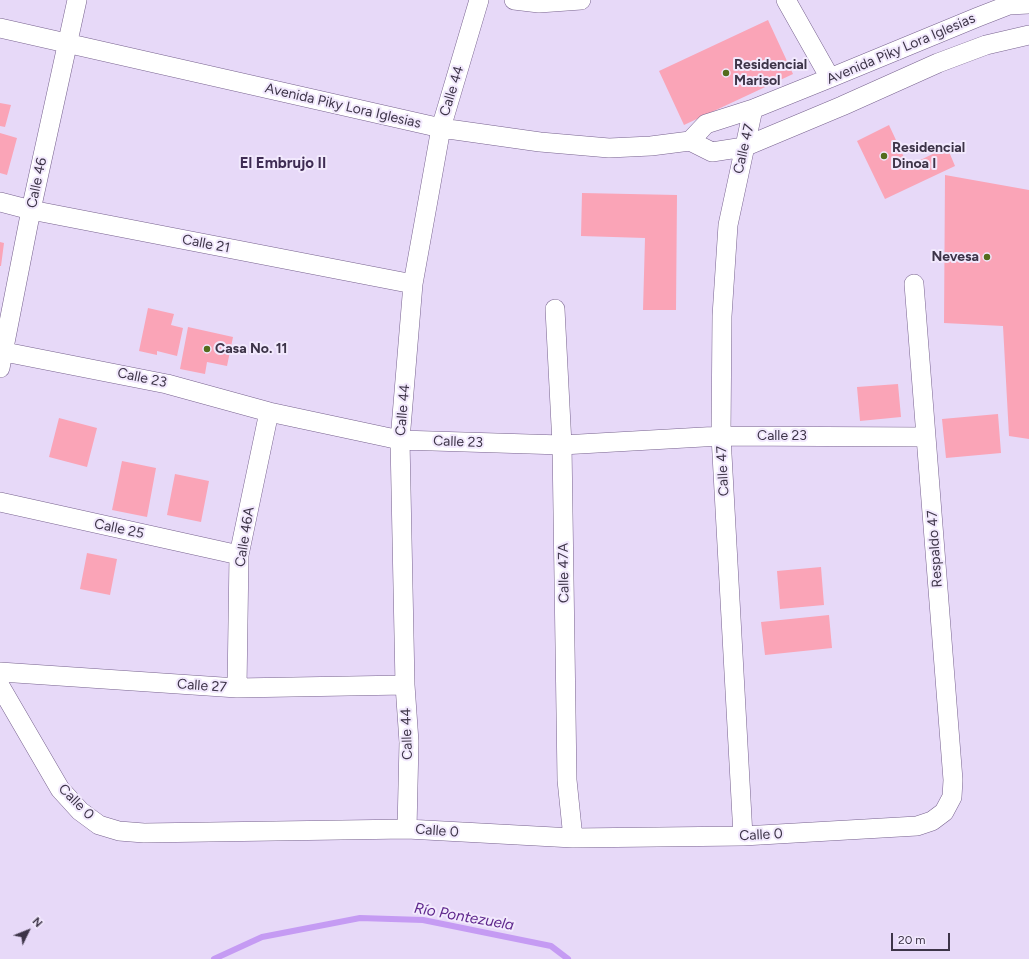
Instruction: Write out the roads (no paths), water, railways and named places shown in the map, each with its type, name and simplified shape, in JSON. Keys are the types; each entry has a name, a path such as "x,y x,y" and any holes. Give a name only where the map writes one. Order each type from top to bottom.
{"street":[{"name":"Calle 46","path":"1,357 31,210 77,0"},
{"name":"Calle 44","path":"407,829 409,742 405,685 400,440 414,284 441,128 479,0"},
{"path":"514,0 540,3 581,0"},
{"path":"786,0 830,78"},
{"name":"Avenida Piky Lora Iglesias","path":"690,141 706,124 753,109 978,17 1009,6 1029,4"},
{"name":"Avenida Piky Lora Iglesias","path":"0,28 441,128 540,142 609,148 651,146 690,141 712,152 744,147 842,106 938,63 986,45 1019,36 1029,35"},
{"name":"Calle 47","path":"743,836 721,436 722,316 728,225 753,109"},
{"name":"Calle 21","path":"0,202 31,210 414,284"},
{"name":"Respaldo 47","path":"914,284 953,780 952,797 944,812"},
{"name":"Calle 47A","path":"555,309 562,445 567,780 573,838"},
{"name":"Calle 23","path":"1,357 167,384 269,412 400,440 562,445 721,436 926,437"},
{"name":"Calle 46A","path":"237,688 239,555 269,412"},
{"name":"Calle 25","path":"0,502 239,555"},
{"name":"Calle 27","path":"0,672 237,688 405,685"},
{"name":"Calle 0","path":"0,686 60,789 80,811 99,825 119,831 144,833 407,829 573,838 743,836 917,826 932,821 944,812"}],"waterway":[{"name":"Río Pontezuela","path":"214,959 262,937 360,918 423,920 551,946 568,959"}],"place":[{"name":"Residencial Marisol","path":"726,73"},
{"name":"Residencial Dinoa I","path":"884,156"},
{"name":"Nevesa","path":"987,257"},
{"name":"Casa No. 11","path":"207,349"}],"district":[{"name":"El Embrujo II","path":"283,164"}]}
